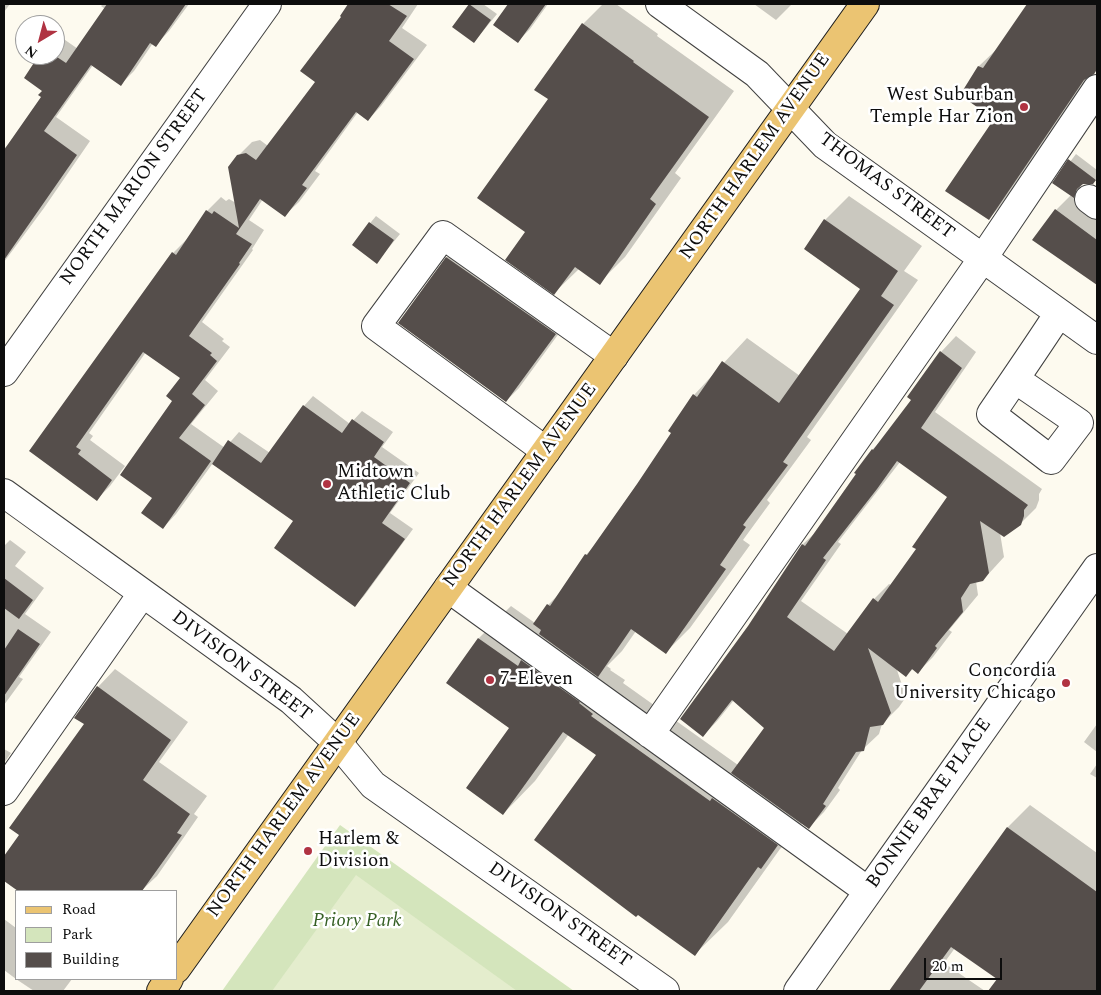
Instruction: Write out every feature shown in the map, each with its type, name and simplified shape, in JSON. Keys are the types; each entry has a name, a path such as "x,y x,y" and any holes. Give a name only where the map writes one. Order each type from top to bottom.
{"main road":[{"name":"NORTH HARLEM AVENUE","path":"178,966 865,4"},
{"path":"160,991 168,980"}],"street":[{"name":"NORTH MARION STREET","path":"4,372 267,4"},
{"name":"THOMAS STREET","path":"660,4 757,74 825,145 1097,340"},
{"path":"650,734 983,258 1097,89"},
{"path":"546,451 376,326 444,235 614,356"},
{"path":"1015,379 1059,313"},
{"name":"DIVISION STREET","path":"4,493 291,700 338,743 373,785 664,991"},
{"name":"BONNIE BRAE PLACE","path":"798,991 1097,568"},
{"path":"448,588 868,891"},
{"path":"4,791 142,594"}],"green space":[{"name":"Priory Park","path":"340,825 574,991 222,991"},
{"path":"356,875 517,991 272,991"}],"building":[{"path":"107,4 186,4 156,47 150,43 121,86 91,65 44,131 77,155 4,260 4,150 41,97 38,95 42,91 24,78 32,65 65,65"},
{"path":"348,4 388,4 407,16 389,41 414,59 368,121 356,112 302,185 307,188 285,217 260,199 236,234 252,244 189,336 212,353 210,355 217,361 192,394 205,405 179,438 211,461 163,529 141,513 152,498 120,475 172,401 166,396 180,378 143,352 76,447 81,450 78,454 112,480 97,501 29,451 172,252 176,255 206,210 212,214 214,211 239,228 228,167 237,155 246,153 256,160 315,82 300,71 341,17"},
{"path":"469,4 491,20 474,43 452,27"},
{"path":"508,4 546,4 518,43 493,25"},
{"name":"West Suburban Temple Har Zion","path":"1027,4 1097,4 1097,69 1094,74 1084,80 989,220 945,191 994,119 960,95 978,66 983,68"},
{"path":"582,23 709,117 650,199 656,204 600,285 575,267 554,295 505,260 525,232 477,198 548,99 534,90"},
{"path":"1068,159 1096,180 1093,184 1083,184 1077,189 1074,198 1052,183"},
{"path":"1055,209 1097,240 1097,285 1032,240"},
{"path":"824,219 898,271 881,296 894,305 783,462 788,465 743,525 746,527 720,565 726,569 666,654 631,629 598,677 539,634 541,630 533,624 547,604 550,606 585,554 587,555 637,484 671,433 668,431 693,394 697,397 722,361 779,403 860,289 804,249"},
{"path":"369,222 394,240 377,264 352,245"},
{"path":"446,257 556,334 506,402 398,323"},
{"path":"940,351 962,368 921,428 1028,505 1024,510 1021,525 1004,537 980,521 989,573 983,581 970,584 961,598 963,612 935,646 937,648 918,674 912,669 906,677 868,648 891,713 883,725 870,727 864,751 856,752 823,804 826,806 809,829 731,773 764,728 732,700 703,737 680,719 748,626 802,544 805,546 856,474 854,473 911,400 907,397","holes":["897,461 947,497 912,547 916,549 878,602 873,598 834,651 787,617 826,560 823,558"]},
{"name":"Midtown Athletic Club","path":"303,405 342,433 352,419 384,442 374,457 410,483 382,523 405,539 355,607 274,548 293,521 212,464 228,440 261,463"},
{"path":"4,578 33,600 19,619 4,608"},
{"path":"18,629 40,644 4,696 4,650"},
{"path":"478,638 518,666 521,660 580,702 593,714 591,716 710,801 712,798 778,845 761,869 758,867 695,956 638,915 636,917 534,840 596,755 563,732 503,815 466,788 509,728 446,683"},
{"path":"97,686 171,740 143,780 190,814 177,833 182,835 143,890 17,890 4,881 4,856 19,835 9,828 84,724 74,718"},
{"path":"1007,827 1097,892 1097,991 988,991 997,979 951,947 919,991 889,991"}],"place":[{"name":"West Suburban Temple Har Zion","path":"1024,107"},
{"name":"Midtown Athletic Club","path":"327,484"},
{"name":"7-Eleven","path":"490,680"},
{"name":"Concordia University Chicago","path":"1066,683"},
{"name":"Harlem & Division","path":"308,851"}]}
